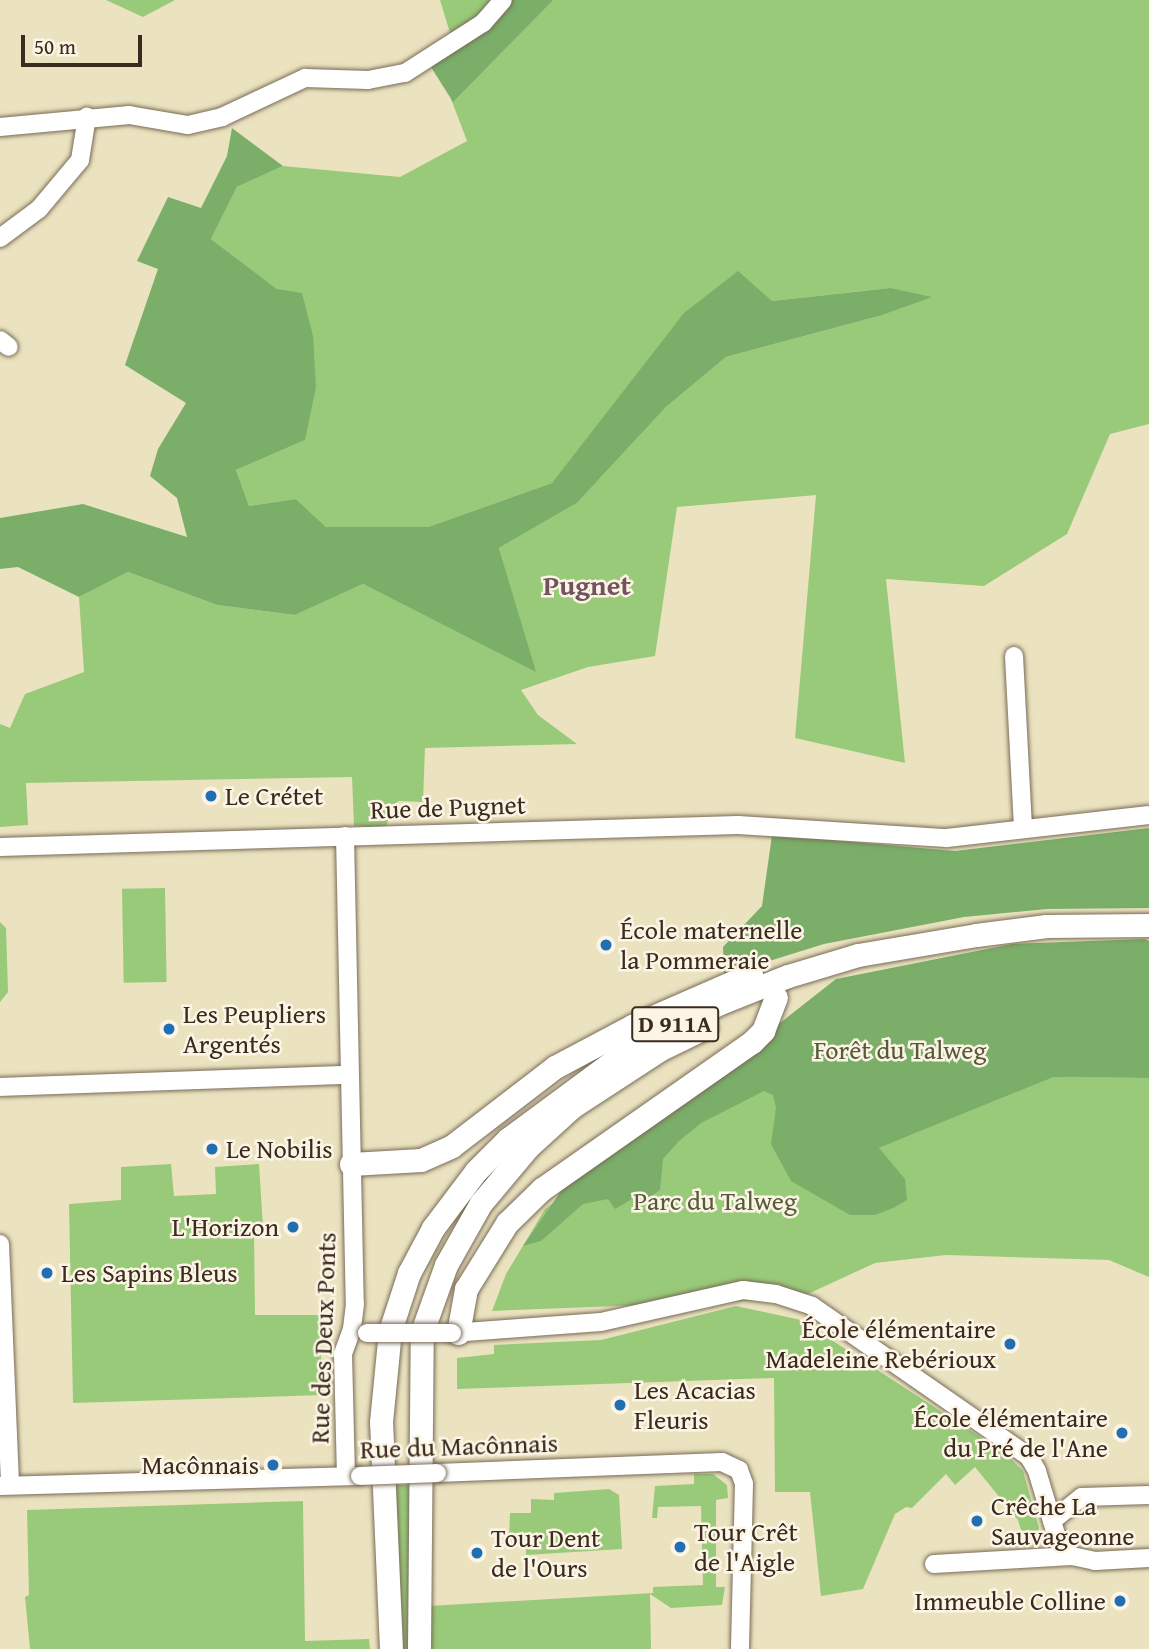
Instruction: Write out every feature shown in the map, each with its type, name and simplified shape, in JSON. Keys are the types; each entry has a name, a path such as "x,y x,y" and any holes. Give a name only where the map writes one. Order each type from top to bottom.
{"main road":[{"name":"D 911A","path":"391,1649 381,1422 385,1361 409,1273 455,1197 508,1139 559,1097 666,1029 788,976 858,955 1046,926 1149,925"},
{"path":"351,1164 421,1160 452,1146 555,1067 714,988 856,943 910,947"},
{"name":"D 911A","path":"419,1649 422,1332 461,1233 528,1147 572,1107 659,1050 776,997 870,966 910,947"},
{"path":"455,1333 466,1289 507,1223 560,1176 752,1042 763,1031 776,997"}],"street":[{"path":"0,127 87,117 129,116 188,125 222,117 305,78 368,80 405,73 483,23 503,0"},
{"path":"0,238 39,209 80,160 87,117"},
{"path":"1014,656 1023,829"},
{"name":"Rue de Pugnet","path":"0,848 738,825 947,838 1149,815"},
{"name":"Rue des Deux Ponts","path":"345,836 347,1075 360,1331 343,1354 353,1476"},
{"path":"0,1087 347,1075"},
{"path":"0,1244 5,1485"},
{"path":"360,1331 455,1333 601,1322 743,1290 776,1294 812,1306 1019,1449 1037,1471 1058,1541 1072,1556"},
{"name":"Rue du Macônnais","path":"5,1485 353,1476 722,1462 739,1470 744,1484 740,1649"},
{"path":"1052,1521 1082,1497 1149,1495"},
{"path":"934,1564 1072,1556 1095,1562 1149,1558"}],"green space":[{"path":"106,0 175,0 143,17"},
{"path":"440,0 509,0 455,49"},
{"path":"509,0 553,0 453,102 431,67"},
{"path":"551,0 1149,0 1149,424 1110,434 1067,534 984,586 886,579 905,763 795,738 816,495 677,507 655,656 588,667 521,690 538,715 577,744 425,748 423,802 399,801 391,807 386,828 354,826 352,777 26,783 28,825 0,827 0,724 10,728 25,694 84,672 79,597 128,572 217,605 295,615 363,584 535,671 499,548 577,503 666,407 726,357 879,316 890,288 772,301 552,483 428,527 326,527 296,499 249,506 236,470 305,440 277,289 211,239 237,187 283,166 400,177 467,141 451,99"},
{"path":"232,128 283,166 237,187 211,239 277,289 302,293 313,336 316,387 305,440 236,470 249,506 296,499 326,527 428,527 552,483 684,313 738,271 772,301 890,288 932,297 879,316 726,357 666,407 577,503 499,548 536,672 363,584 295,615 217,605 128,572 79,597 18,567 0,569 0,518 83,504 187,537 177,498 150,476 158,449 186,403 125,365 158,269 137,261 168,197 201,208 227,156"},
{"path":"1149,828 1149,908 1047,909 964,917 824,944 724,975 723,947 762,906 772,835 955,851"},
{"path":"165,888 167,982 124,983 122,889"},
{"path":"0,922 6,928 8,992 0,1002"},
{"name":"Forêt du Talweg","path":"1149,941 1149,1078 1054,1077 879,1148 905,1179 907,1200 893,1208 875,1215 850,1215 791,1181 771,1144 776,1108 773,1095 764,1091 701,1123 679,1141 663,1159 660,1190 649,1198 632,1199 615,1209 608,1199 583,1204 541,1241 523,1246 568,1181 691,1093 836,979 1012,944"},
{"name":"Parc du Talweg","path":"829,985 837,1165 1054,1077 1149,1078 1149,1277 1109,1260 946,1255 875,1263 797,1299 492,1311 506,1274 545,1209"},
{"path":"171,1164 174,1196 216,1194 215,1167 259,1164 263,1227 254,1228 255,1315 319,1315 323,1395 73,1403 69,1204 121,1200 121,1167"},
{"path":"736,1306 801,1320 1006,1454 1023,1471 1039,1528 1036,1545 1026,1547 1018,1520 975,1467 955,1485 946,1474 912,1508 906,1507 895,1514 863,1589 821,1596 810,1492 775,1492 774,1378 457,1389 457,1358 494,1354 494,1345 601,1340"},
{"path":"694,1474 713,1474 727,1485 728,1498 716,1500 716,1587 725,1587 722,1605 671,1608 650,1594 651,1649 431,1649 429,1606 653,1593 653,1587 703,1585 701,1506 658,1507 657,1518 652,1518 655,1486 694,1484"},
{"path":"392,1485 409,1485 412,1649 395,1649"},
{"path":"609,1489 619,1495 622,1549 526,1555 526,1539 509,1540 510,1513 531,1513 531,1499 554,1500 554,1493"},
{"path":"303,1501 305,1641 369,1639 370,1649 30,1649 25,1597 29,1595 27,1510"}],"place":[{"name":"Le Crétet","path":"211,796"},
{"name":"École maternelle la Pommeraie","path":"606,945"},
{"name":"Les Peupliers Argentés","path":"169,1029"},
{"name":"Le Nobilis","path":"212,1149"},
{"name":"L'Horizon","path":"293,1227"},
{"name":"Les Sapins Bleus","path":"47,1273"},
{"name":"École élémentaire Madeleine Rebérioux","path":"1010,1344"},
{"name":"Les Acacias Fleuris","path":"620,1405"},
{"name":"École élémentaire du Pré de l'Ane","path":"1122,1433"},
{"name":"Macônnais","path":"273,1465"},
{"name":"Crêche La Sauvageonne","path":"977,1521"},
{"name":"Tour Crêt de l'Aigle","path":"680,1547"},
{"name":"Tour Dent de l'Ours","path":"477,1553"},
{"name":"Immeuble Colline","path":"1120,1601"}],"district":[{"name":"Pugnet","path":"587,585"}]}
